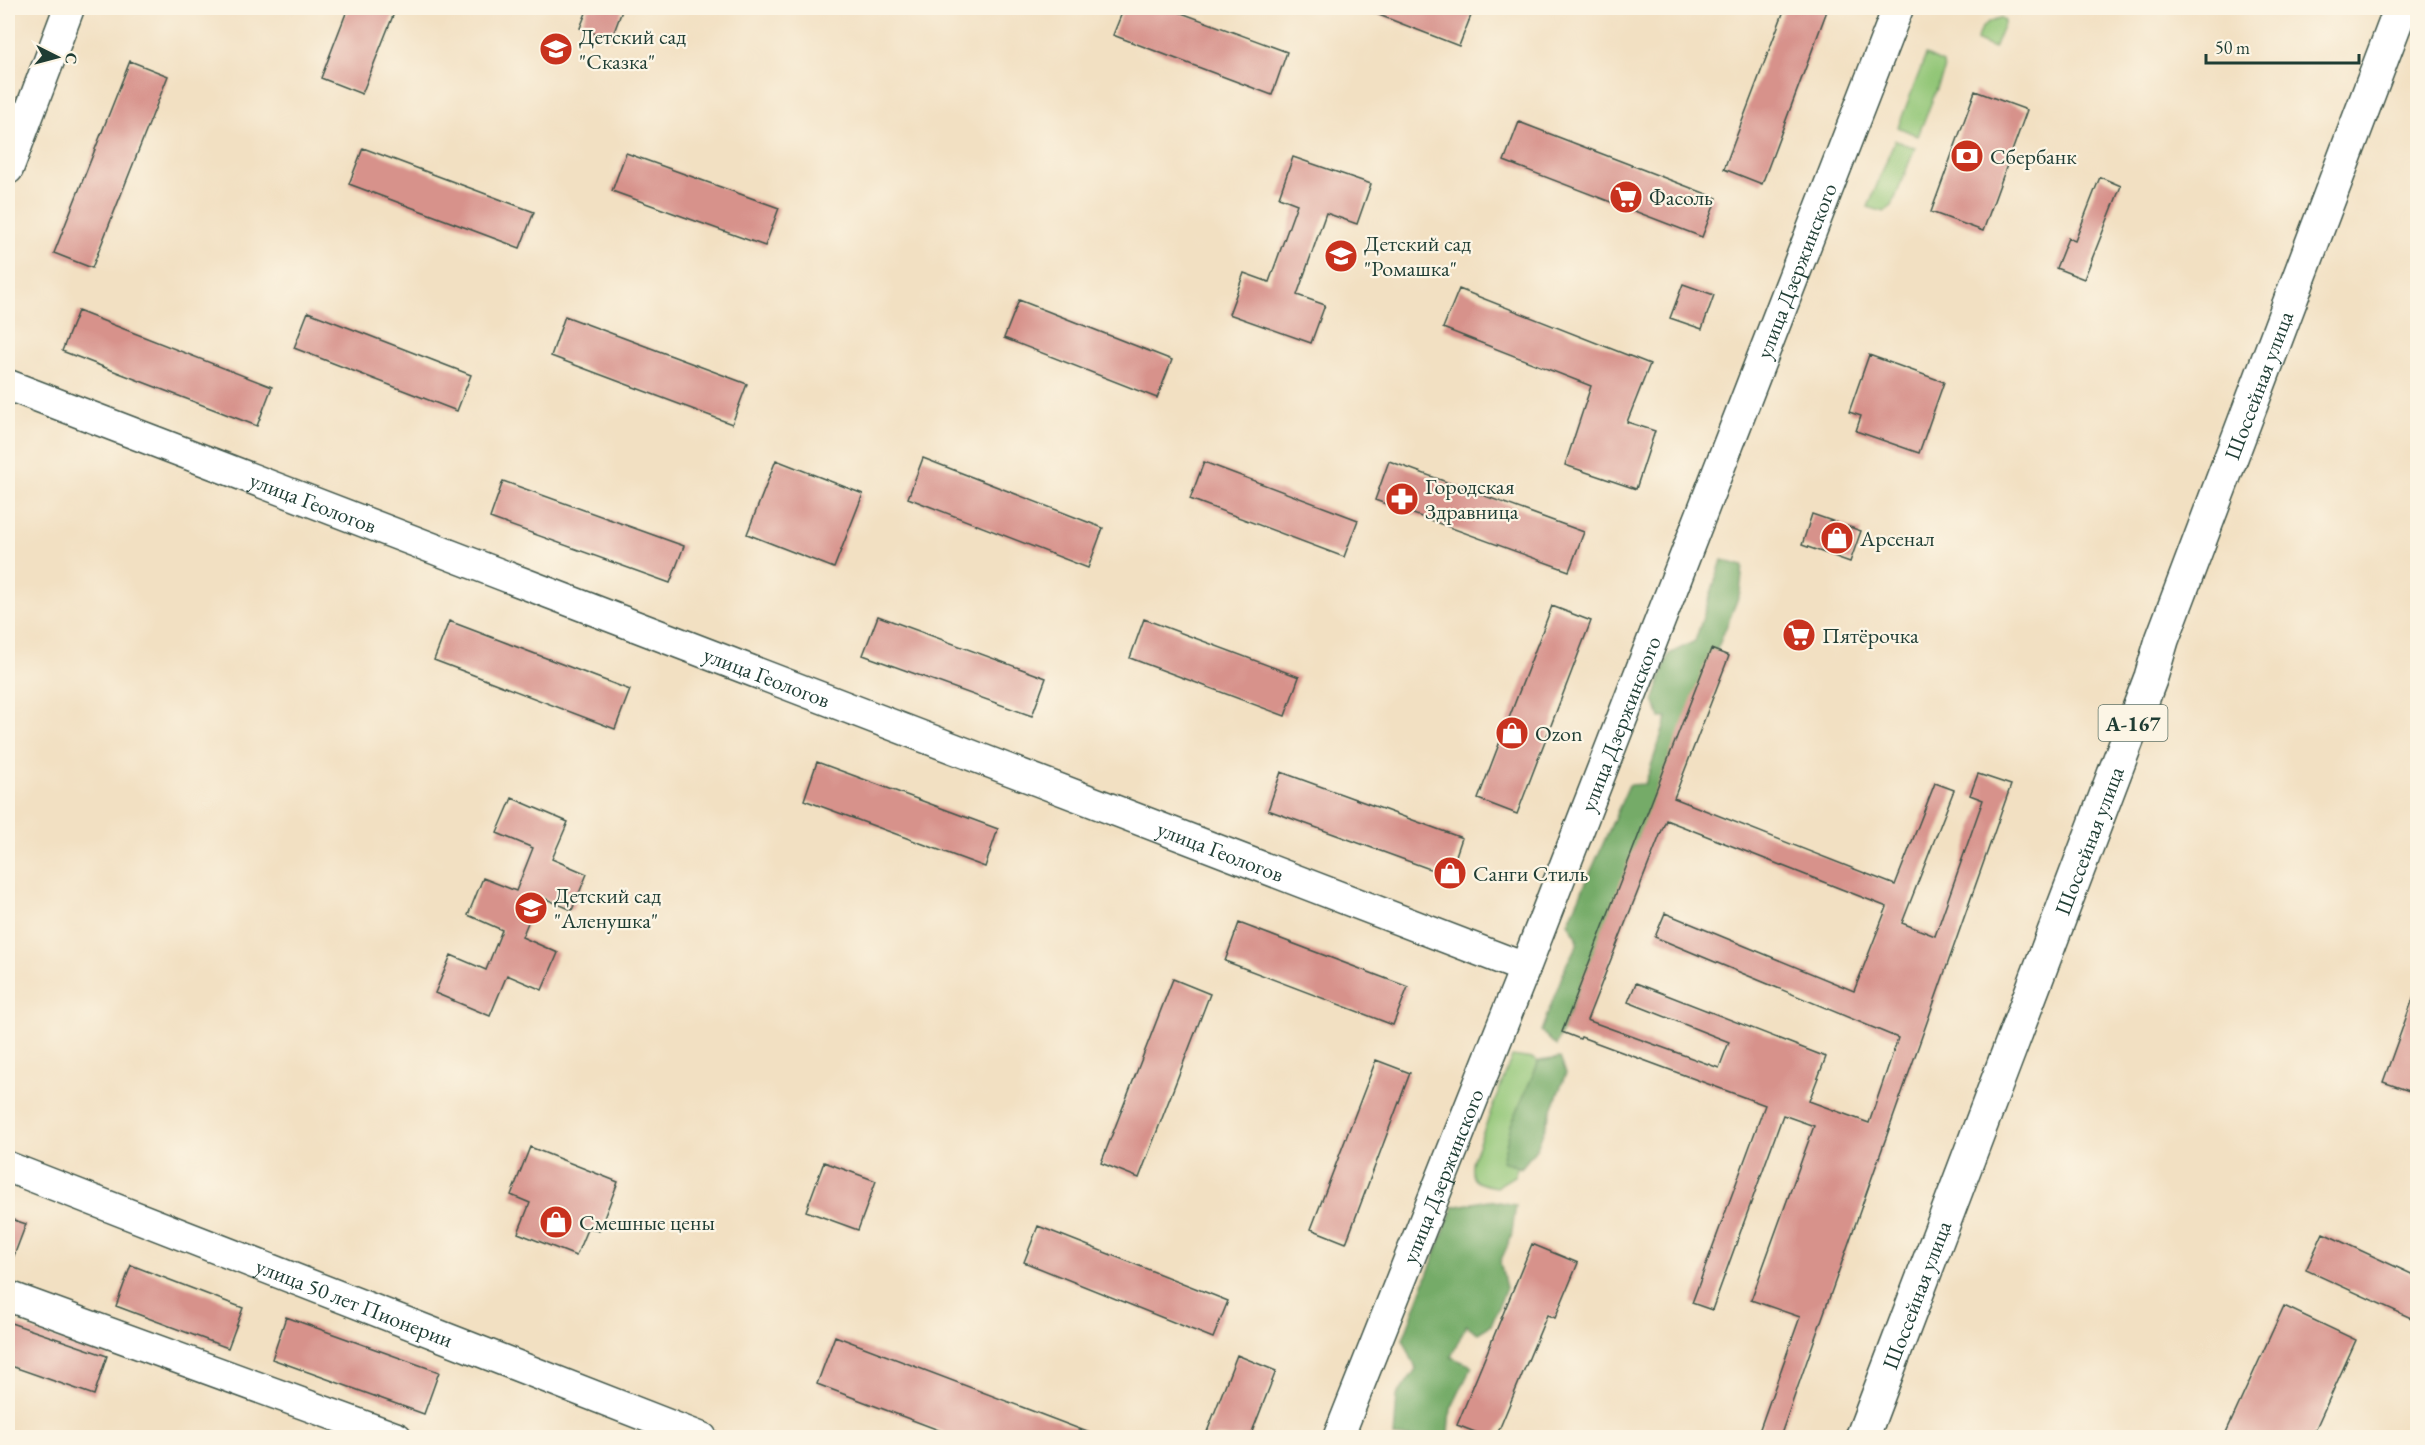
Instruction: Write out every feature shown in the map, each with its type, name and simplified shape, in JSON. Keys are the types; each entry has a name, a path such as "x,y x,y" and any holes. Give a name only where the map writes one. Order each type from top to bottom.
{"highway":[{"name":"Шоссейная улица","path":"1862,1437 2151,677 2162,640 2401,8"}],"street":[{"path":"8,170 69,8"},
{"name":"улица Дзержинского","path":"1338,1437 1525,968 1898,8"},
{"name":"улица Геологов","path":"8,385 1525,968"},
{"name":"улица 50 лет Пионерии","path":"8,1167 702,1437"},
{"path":"8,1296 397,1437"}],"green space":[{"path":"2000,18 2005,21 1994,48 1977,41 1979,32 1984,26"},
{"path":"1926,55 1943,63 1944,71 1918,136 1898,127"},
{"path":"1895,140 1915,148 1892,206 1884,212 1868,207"},
{"path":"1722,560 1743,566 1740,593 1556,1046 1541,1031 1567,963 1577,945 1577,937 1568,923 1629,785 1645,784 1667,718 1660,718 1654,699 1669,654 1695,641"},
{"path":"1512,1056 1533,1059 1554,1070 1514,1176 1496,1187 1475,1180 1472,1167"},
{"path":"1560,1058 1566,1073 1537,1148 1521,1168 1502,1161 1511,1125 1539,1061"},
{"path":"1489,1200 1516,1205 1511,1238 1500,1262 1506,1288 1491,1325 1478,1333 1466,1325 1451,1357 1472,1366 1451,1409 1449,1433 1453,1437 1394,1437 1397,1396 1416,1369 1403,1339 1453,1207"}],"building":[{"path":"348,8 396,8 362,94 321,78"},
{"path":"588,8 623,8 611,40 580,28"},
{"path":"1124,8 1168,8 1287,52 1272,95 1113,35"},
{"path":"1361,8 1474,8 1459,46"},
{"path":"1785,8 1828,8 1762,184 1724,169"},
{"path":"130,61 168,76 92,268 54,253"},
{"path":"1975,91 2027,110 1983,231 1931,212"},
{"path":"1519,122 1717,198 1702,237 1504,161"},
{"path":"363,148 534,212 520,248 349,184"},
{"path":"626,153 779,208 765,246 612,191"},
{"path":"1293,157 1371,184 1357,224 1326,213 1297,295 1325,305 1311,343 1229,314 1244,273 1269,282 1297,204 1279,197"},
{"path":"2100,177 2121,186 2084,279 2056,268 2068,238 2075,241"},
{"path":"1683,284 1714,295 1702,329 1670,318"},
{"path":"1459,289 1650,364 1627,422 1655,431 1636,489 1565,465 1591,386 1443,328"},
{"path":"1019,300 1172,360 1157,398 1004,338"},
{"path":"78,311 272,387 257,426 62,351"},
{"path":"308,312 471,375 457,411 294,348"},
{"path":"565,316 747,384 732,424 551,356"},
{"path":"1869,355 1944,382 1919,453 1856,431 1861,416 1849,412"},
{"path":"923,458 1103,528 1088,568 908,498"},
{"path":"776,460 863,494 834,568 747,534"},
{"path":"1389,461 1584,532 1569,571 1375,500"},
{"path":"1204,462 1358,520 1344,557 1190,499"},
{"path":"503,481 684,546 670,583 490,518"},
{"path":"1812,514 1861,531 1850,562 1802,545"},
{"path":"1552,606 1591,621 1517,814 1478,799"},
{"path":"878,616 1046,678 1032,716 863,655"},
{"path":"1144,619 1299,677 1285,716 1130,658"},
{"path":"449,621 630,690 615,729 434,660"},
{"path":"1711,649 1729,656 1674,798 1895,885 1935,783 1954,790 1902,923 1935,936 1983,800 1970,795 1978,774 2011,785 1780,1437 1757,1437 1800,1317 1751,1300 1814,1126 1783,1115 1712,1310 1692,1303 1765,1105 1562,1032","holes":["1666,820 1887,907 1854,991 1665,913 1655,937 1898,1038 1869,1123 1809,1101 1826,1057 1636,983 1628,1002 1729,1042 1719,1068 1587,1020"]},
{"path":"817,762 998,829 985,867 804,800"},
{"path":"1281,772 1462,838 1449,876 1268,810"},
{"path":"512,798 568,822 552,859 587,874 572,910 539,896 522,937 558,953 542,990 507,975 490,1016 435,993 451,955 486,970 502,930 468,915 483,878 516,891 533,848 497,833"},
{"path":"1239,923 1408,987 1393,1025 1225,961"},
{"path":"1173,979 1210,994 1139,1178 1101,1163"},
{"path":"2415,993 2418,993 2418,1094 2383,1082"},
{"path":"1376,1060 1410,1073 1346,1243 1311,1229"},
{"path":"530,1147 618,1182 599,1231 588,1227 576,1256 518,1233 530,1203 511,1195"},
{"path":"824,1162 876,1181 858,1230 806,1211"},
{"path":"8,1218 26,1224 9,1269 8,1268"},
{"path":"1038,1226 1228,1301 1213,1338 1024,1262"},
{"path":"2323,1233 2418,1277 2418,1303 2411,1318 2306,1270"},
{"path":"1532,1244 1578,1263 1555,1318 1547,1315 1496,1437 1488,1437 1457,1425"},
{"path":"131,1265 243,1308 228,1348 116,1306"},
{"path":"2284,1306 2356,1340 2312,1437 2224,1437"},
{"path":"286,1317 439,1372 424,1414 272,1359"},
{"path":"8,1322 107,1356 94,1395 8,1365"},
{"path":"835,1336 1098,1437 957,1437 817,1384"},
{"path":"1237,1355 1276,1371 1250,1437 1205,1437"}],"place":[{"name":"Детский сад \"Сказка\"","path":"556,49"},
{"name":"Сбербанк","path":"1967,156"},
{"name":"Фасоль","path":"1626,197"},
{"name":"Детский сад \"Ромашка\"","path":"1341,256"},
{"name":"Городская Здравница","path":"1402,499"},
{"name":"Арсенал","path":"1837,538"},
{"name":"Пятёрочка","path":"1799,635"},
{"name":"Ozon","path":"1512,733"},
{"name":"Санги Стиль","path":"1450,873"},
{"name":"Детский сад \"Аленушка\"","path":"531,908"},
{"name":"Смешные цены","path":"556,1222"}]}
